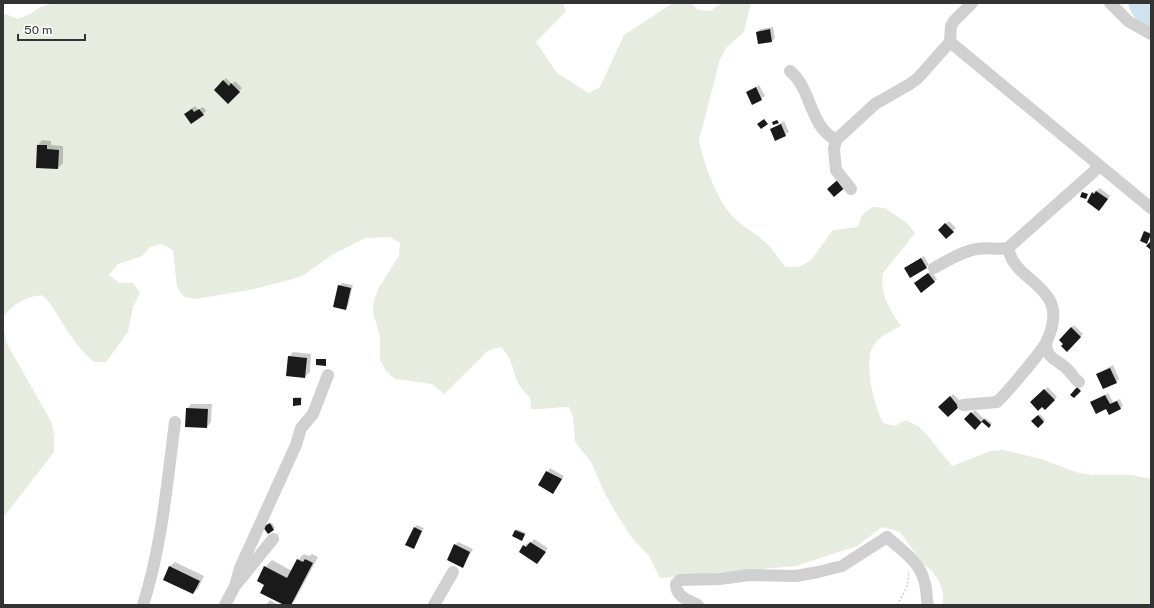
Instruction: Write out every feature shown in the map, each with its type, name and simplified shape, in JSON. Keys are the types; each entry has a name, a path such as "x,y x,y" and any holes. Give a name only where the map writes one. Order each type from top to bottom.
{"street":[{"path":"851,188 836,170 834,149 836,140 867,110 918,78 950,42 951,26 972,3"},
{"path":"1110,3 1128,21 1151,34"},
{"path":"950,42 1151,208"},
{"path":"790,71 801,86 820,125 831,138 836,140"},
{"path":"934,268 970,251 978,249 997,250 1008,248 1100,166"},
{"path":"1008,248 1013,264 1049,298 1053,306 1054,313 1046,343 1046,350 1049,356 1069,370 1074,379 1079,382"},
{"path":"963,406 997,402 1046,343"},
{"path":"225,605 234,586 240,568 296,445 301,428 313,414 328,375"},
{"path":"143,605 154,560 164,505 175,422"},
{"path":"698,605 680,596 676,590 676,584 680,580 689,578 720,579 749,575 796,576 818,572 842,566 887,538 909,556 919,567 925,580 928,605"},
{"path":"234,586 274,539"},
{"path":"434,605 453,572"}],"path":[{"path":"897,605 906,591 910,577 906,566"}],"shaded area":[{"path":"54,3 562,3 566,11 536,42 557,73 589,93 600,87 624,35 673,3 691,3 698,10 710,11 722,3 751,3 744,32 726,48 720,59 699,140 710,177 723,204 735,219 767,243 786,267 799,267 811,260 833,230 858,227 862,215 872,207 885,208 907,223 915,233 883,273 882,280 886,301 901,326 877,341 872,348 870,356 869,365 871,386 876,406 883,423 895,426 906,420 918,426 952,466 991,451 1003,450 1041,459 1079,473 1092,475 1131,475 1151,479 1151,605 943,605 943,593 939,581 932,571 923,564 900,532 882,527 857,546 796,566 660,578 649,556 633,539 619,518 606,496 591,462 575,442 573,417 569,407 531,409 530,397 519,385 510,360 501,347 489,350 444,394 432,384 395,379 386,371 380,360 380,336 373,313 374,301 378,289 399,256 400,243 390,237 365,238 332,255 302,276 250,290 195,299 184,297 177,287 173,250 162,244 150,247 142,256 118,264 109,275 119,283 133,283 140,293 133,307 128,332 106,362 94,362 84,352 72,337 57,313 42,295 25,299 10,309 3,318 3,13 18,19 30,14 40,7"},
{"path":"3,326 7,344 52,423 54,452 3,518"}],"water":[{"path":"1128,3 1151,3 1151,27 1143,24 1133,15"}],"building":[{"path":"770,29 772,42 758,44 756,32"},
{"path":"223,80 229,86 231,83 240,92 228,104 214,90"},
{"path":"756,87 762,100 752,105 746,92"},
{"path":"192,109 194,112 199,109 204,115 191,124 184,114"},
{"path":"764,119 768,124 761,129 757,124"},
{"path":"777,120 779,123 773,125 772,122"},
{"path":"781,124 786,136 775,141 770,129"},
{"path":"37,145 47,145 47,149 59,150 58,169 36,168"},
{"path":"841,177 848,185 834,197 827,189"},
{"path":"1096,191 1108,199 1099,211 1087,202 1092,192 1094,194"},
{"path":"1082,192 1088,194 1086,199 1080,197"},
{"path":"945,223 954,232 946,239 938,230"},
{"path":"1144,231 1151,234 1147,244 1140,241"},
{"path":"1151,241 1151,250 1146,246"},
{"path":"921,258 927,268 910,278 904,268"},
{"path":"928,273 935,282 921,293 914,283"},
{"path":"338,285 351,288 346,310 333,307"},
{"path":"1071,327 1081,337 1067,352 1061,346 1063,344 1059,340"},
{"path":"288,356 307,358 305,378 286,376"},
{"path":"316,359 326,359 326,366 316,365"},
{"path":"1110,368 1117,383 1103,389 1096,374"},
{"path":"1077,387 1081,391 1074,398 1070,395"},
{"path":"1044,389 1055,400 1045,410 1042,407 1038,411 1030,402"},
{"path":"1105,395 1110,404 1117,401 1121,409 1109,415 1106,409 1096,414 1090,402"},
{"path":"950,396 959,407 948,417 938,407"},
{"path":"293,398 301,398 301,405 293,406"},
{"path":"186,408 208,409 207,428 185,427"},
{"path":"971,412 981,422 984,419 991,425 989,428 982,422 975,430 964,419"},
{"path":"1038,415 1044,422 1038,428 1031,421"},
{"path":"546,471 562,479 553,494 538,485"},
{"path":"270,523 274,530 268,534 263,527"},
{"path":"414,527 422,531 414,549 405,545"},
{"path":"515,530 525,534 522,541 512,536"},
{"path":"530,542 546,552 537,564 519,552 523,545 526,547"},
{"path":"454,544 470,552 463,568 447,560"},
{"path":"297,559 303,562 305,559 313,563 291,605 284,605 260,593 264,585 257,581 264,566 287,578"},
{"path":"169,566 200,581 193,594 163,580"}]}
